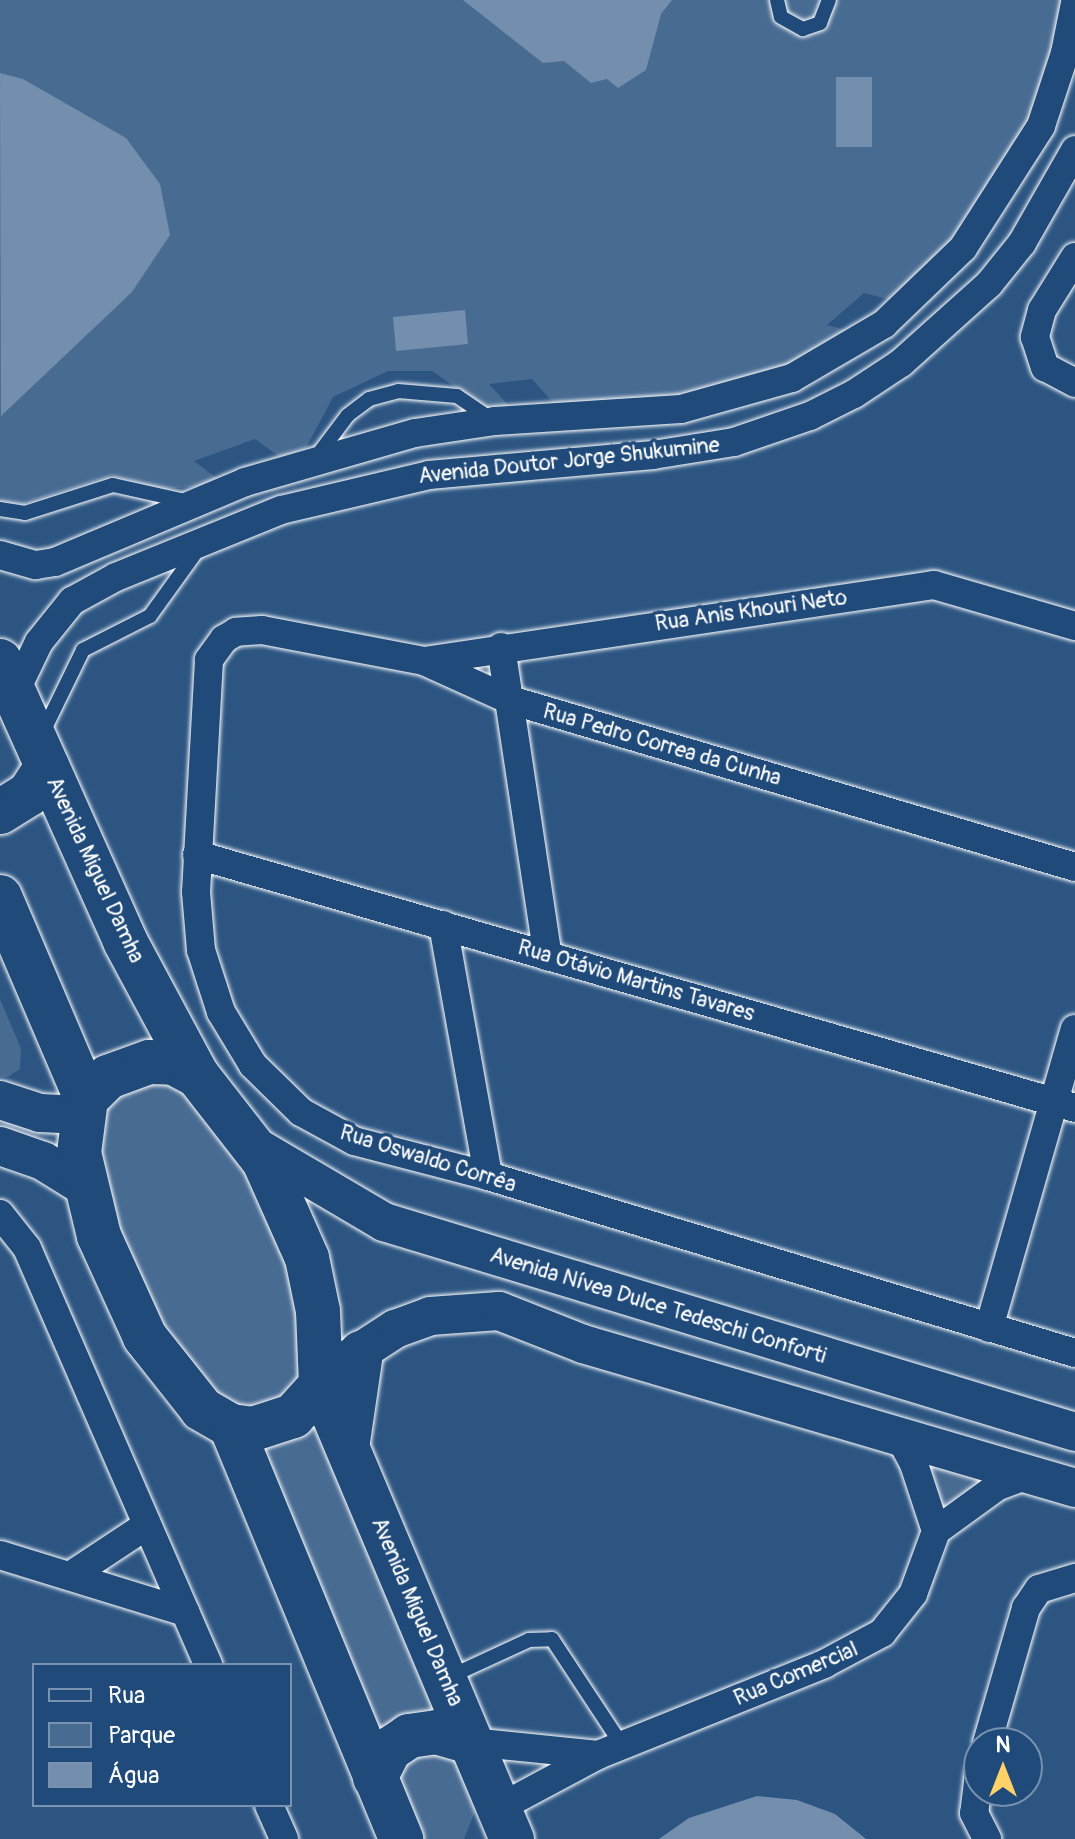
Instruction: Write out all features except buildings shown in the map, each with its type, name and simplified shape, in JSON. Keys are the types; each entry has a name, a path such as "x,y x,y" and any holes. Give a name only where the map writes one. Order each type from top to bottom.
{"main road":[{"name":"Avenida Miguel Damha","path":"7,676 125,941 197,1075 255,1146 307,1258 318,1311 321,1381 471,1742 500,1829"},
{"path":"0,812 29,794 42,755"},
{"path":"0,897 84,1107 79,1153 85,1187 109,1263 145,1337 202,1409 231,1426 253,1429 293,1416 321,1381 395,1329 430,1316 499,1311 583,1344 1075,1488"},
{"path":"0,1100 40,1113 84,1107 108,1077 149,1062 174,1063 197,1075"},
{"path":"0,1146 43,1161 85,1187"},
{"name":"Avenida Nívea Dulce Tedeschi Conforti","path":"255,1146 384,1222 1075,1432"},
{"path":"348,1447 351,1390 361,1353"},
{"path":"231,1426 401,1839"},
{"path":"375,1778 390,1749 409,1736 436,1732 471,1742"}],"street":[{"name":"Avenida Doutor Jorge Shukumine","path":"0,555 36,565 55,562 197,502 314,460 401,437 495,421 681,409 792,378 884,324 963,248 1041,126 1065,53 1075,3"},
{"name":"Avenida Doutor Jorge Shukumine","path":"7,676 72,601 210,536 318,499 408,479 496,465 694,450 810,416 901,363 963,310 1022,243 1075,150"},
{"path":"1075,257 1042,310 1037,352 1045,367 1075,383"},
{"path":"792,378 810,416"},
{"path":"401,437 394,464 408,479"},
{"path":"197,502 210,536"},
{"path":"55,562 72,601"},
{"name":"Rua Anis Khouri Neto","path":"424,661 501,647 934,585 1075,626"},
{"name":"Rua Pedro Correa da Cunha","path":"249,630 424,661 510,700 1075,867"},
{"name":"Rua Oswaldo Corrêa","path":"249,630 224,639 209,660 207,758 197,855 201,950 221,1012 253,1065 301,1112 354,1141 488,1176 1075,1353"},
{"path":"501,647 548,956"},
{"name":"Rua Otávio Martins Tavares","path":"197,855 1065,1105"},
{"path":"443,925 488,1176"},
{"path":"989,1328 1065,1105 1075,1029"},
{"path":"8,1222 207,1663"},
{"path":"891,1436 904,1445 914,1464 936,1531 998,1486 1029,1475"},
{"path":"70,1576 147,1525"},
{"name":"Rua Comercial","path":"500,1829 610,1750 861,1648 882,1633 913,1594 936,1531"},
{"path":"0,1555 185,1612"},
{"path":"992,1727 1026,1608 1039,1589 1067,1579"},
{"name":"Rua Comercial","path":"471,1742 610,1750"},
{"path":"270,1807 284,1839"},
{"path":"975,1807 974,1813 984,1835"}],"lane":[{"path":"777,0 781,17 803,29 820,23 829,0"},
{"path":"314,460 348,415 369,399 398,391 431,390 457,396 495,421"},
{"path":"0,509 25,513 113,485 197,502"},
{"path":"42,755 83,650 150,616 210,536"},
{"path":"445,1679 529,1640 552,1639 610,1750"}],"green space":[{"path":"0,0 1064,0 1034,108 1016,149 963,231 895,301 864,293 827,325 853,332 787,367 682,398 556,406 532,379 489,384 511,408 489,411 432,371 388,371 333,397 306,448 280,457 255,439 194,461 218,479 195,487 163,489 112,475 22,504 0,502"},
{"path":"0,999 21,1048 20,1069 8,1077 0,1077"},
{"path":"169,1077 232,1137 293,1261 304,1377 265,1412 215,1400 134,1283 98,1153 99,1120 119,1089"},
{"path":"320,1427 447,1722 384,1749 254,1452"},
{"path":"922,1451 1000,1474 941,1519"},
{"path":"435,1745 460,1764 476,1809 464,1839 420,1839 395,1788 411,1747"}],"water":[{"path":"463,0 672,0 661,14 646,70 618,88 607,79 591,83 564,61 543,63"},
{"path":"0,73 23,79 126,138 160,184 170,235 132,292 1,416"},
{"path":"836,77 872,77 872,147 836,147"},
{"path":"465,310 468,344 396,351 393,317"},
{"path":"757,1796 797,1800 835,1814 866,1839 659,1839 689,1818"}]}
